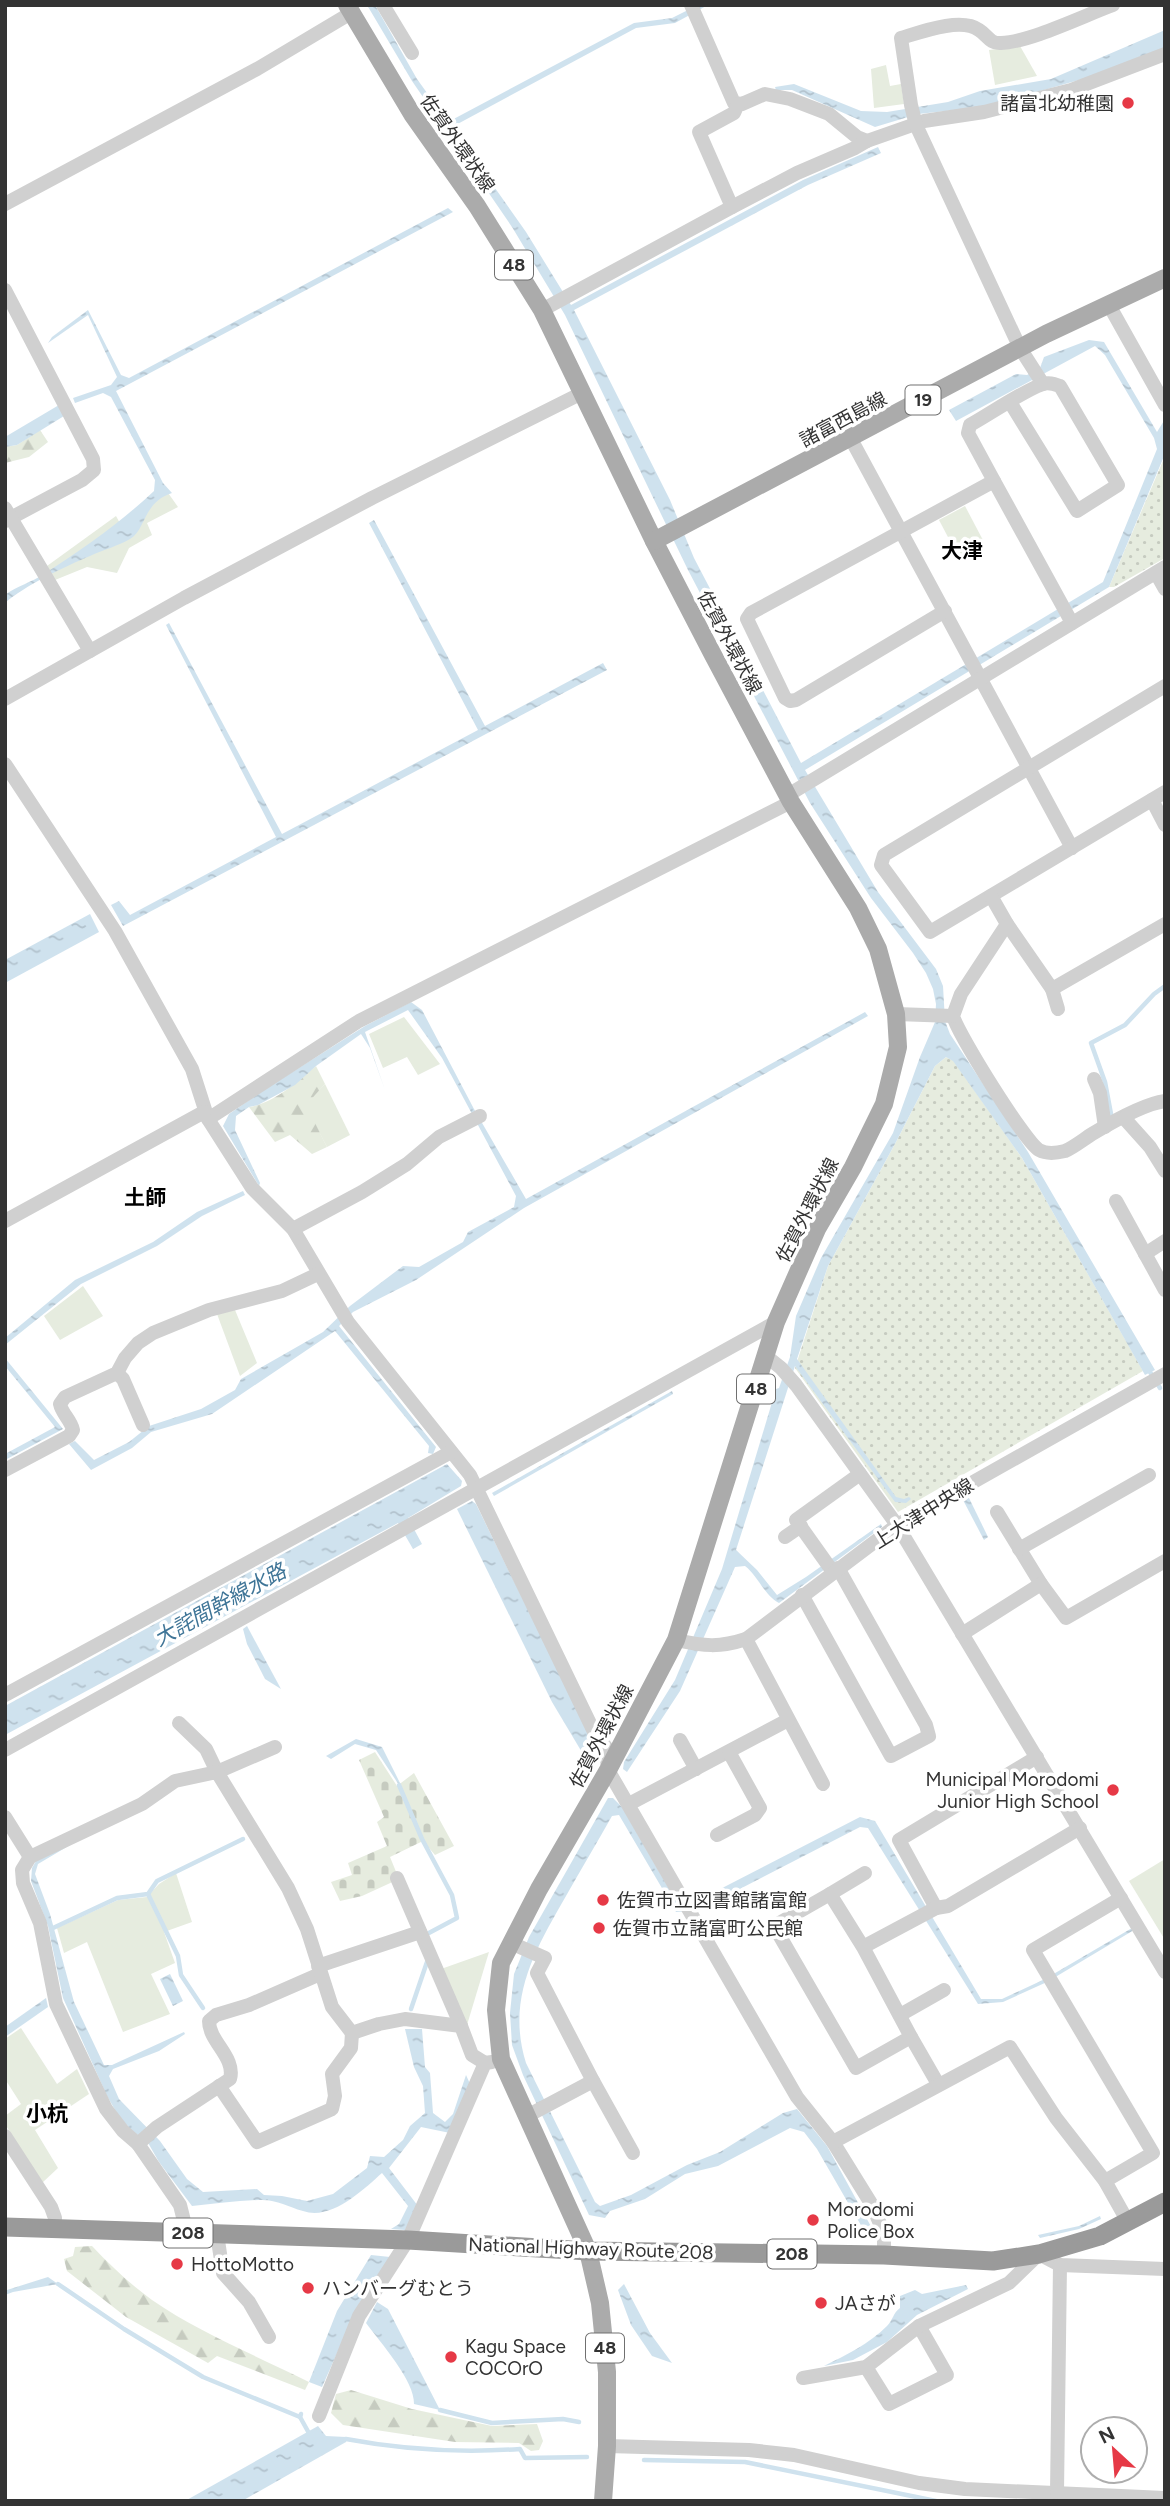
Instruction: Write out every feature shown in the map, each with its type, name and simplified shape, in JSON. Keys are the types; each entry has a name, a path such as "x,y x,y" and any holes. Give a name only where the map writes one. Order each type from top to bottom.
{"highway":[{"name":"National Highway Route 208","path":"5,2227 408,2240 588,2251 884,2255 993,2261 1039,2254 1100,2236 1165,2202"}],"main road":[{"name":"佐賀外環状線","path":"349,9 412,114 548,306 582,393 792,795 858,908 878,949 896,1014 898,1047 884,1104 853,1167 817,1229 776,1322 682,1641 539,1889 517,1945 501,1963 493,2061 532,2114 588,2251 600,2303 607,2372 607,2446 603,2501"},
{"name":"諸富西島線","path":"660,538 1020,348 1165,278"}],"street":[{"path":"383,5 412,53"},
{"path":"1043,384 1020,348 914,116 901,38 937,28 966,25 980,30 989,40 999,44 1031,36 1113,5"},
{"path":"5,204 257,69 349,9"},
{"path":"694,10 734,103 742,104 765,94 790,99 829,114 857,137 867,141"},
{"path":"914,116 924,121 984,112 1071,90 1165,54"},
{"path":"732,207 699,132 734,113 738,104"},
{"path":"548,306 797,173 914,116"},
{"path":"5,290 93,459 94,470 82,480 7,515 90,651"},
{"path":"1109,305 1165,405"},
{"path":"1010,402 1077,511 1118,485 1060,386 1043,384 1010,402 968,429 1067,614"},
{"path":"5,699 184,598 372,498 582,393"},
{"path":"851,439 1072,848"},
{"path":"945,611 796,700 790,701 785,698 747,619 751,613 994,481"},
{"path":"5,1221 206,1116 359,1021 792,795 976,668 1067,614 1160,570 1165,589"},
{"path":"1165,686 884,855 881,864 930,932 1165,792"},
{"path":"5,764 115,931 192,1069 206,1116 252,1188 293,1229 345,1317 477,1487 597,1738 606,1747 608,1770 797,2097 833,2142 872,2205 884,2233 884,2255"},
{"path":"1152,800 1165,825"},
{"path":"991,896 1052,989 1058,1009"},
{"path":"1052,989 1165,923"},
{"path":"1007,924 961,994 953,1016 966,1043 1017,1124 1037,1149 1047,1154 1065,1151 1154,1102 1165,1101"},
{"path":"896,1014 953,1016"},
{"path":"1094,1079 1100,1093 1105,1127"},
{"path":"293,1229 362,1192 407,1164 439,1137 477,1117"},
{"path":"1124,1118 1150,1147 1165,1171"},
{"path":"1116,1201 1165,1290"},
{"path":"1144,1254 1165,1241"},
{"path":"5,1470 69,1436 73,1430 72,1425 61,1412 60,1404 65,1397 117,1373 131,1351 153,1333 209,1310 282,1291 318,1274"},
{"path":"5,1750 776,1322"},
{"path":"766,1356 796,1385 897,1525 1165,1972"},
{"path":"117,1373 123,1379 143,1425"},
{"name":"上大津中央線","path":"682,1641 705,1646 726,1646 746,1639 897,1525 1164,1374"},
{"path":"5,1695 451,1452"},
{"path":"802,1595 891,1756 929,1736 926,1725 836,1570 824,1559 796,1520 860,1474"},
{"path":"1019,1549 1149,1475"},
{"path":"997,1512 1041,1584 1066,1618 1165,1561"},
{"path":"785,1537 801,1526"},
{"path":"962,1633 1041,1584"},
{"path":"746,1639 823,1784"},
{"path":"629,1804 788,1720"},
{"path":"179,1723 206,1749 217,1772 288,1888 307,1929 332,2007 352,2033 351,2048 332,2074 335,2096 332,2109 257,2142 219,2086"},
{"path":"680,1740 696,1769"},
{"path":"187,2233 180,2205 138,2144 122,2131 106,2109 56,2004 40,1923 23,1883 22,1870 30,1857 142,1804 175,1781 217,1772 275,1747"},
{"path":"717,1835 755,1815 760,1808 729,1752"},
{"path":"936,1908 899,1840 1037,1757"},
{"path":"5,1817 30,1857"},
{"path":"863,1947 936,1908 948,1906 1080,1828"},
{"path":"865,1872 774,1926 856,2068 911,2037"},
{"path":"319,2416 359,2316 408,2240 493,2061 472,2055 397,1878"},
{"path":"830,1894 863,1947 938,2084"},
{"path":"1105,2181 1153,2153 1033,1950 1121,1898"},
{"path":"138,2144 157,2127 229,2079 232,2070 209,2029 209,2021 216,2015 249,2005 319,1970 421,1932"},
{"path":"517,1945 545,1958 537,1973 633,2153"},
{"path":"900,2015 944,1990"},
{"path":"352,2033 405,2019 461,2026"},
{"path":"833,2142 1010,2047 1056,2118 1105,2181 1128,2222"},
{"path":"532,2114 593,2081"},
{"path":"5,2136 51,2207 55,2218 54,2228"},
{"path":"217,2234 223,2273 249,2302 269,2337"},
{"path":"803,2378 866,2367 919,2326 1009,2283 1039,2254 1060,2265 1165,2269"},
{"path":"1057,2492 1060,2265"},
{"path":"866,2367 889,2404 947,2375 919,2326"},
{"path":"607,2446 749,2450 794,2455 931,2485 965,2489 1165,2498"}],"green space":[{"path":"1020,46 1037,76 995,85 989,50"},
{"path":"886,65 890,86 901,84 904,104 874,108 871,69"},
{"path":"40,430 48,442 29,457 5,463 5,447 17,445"},
{"path":"1165,456 1165,558 1114,587 1109,587"},
{"path":"166,490 178,507 147,523 152,535 129,548 117,573 87,567 55,580 47,566 116,516 121,525"},
{"path":"965,506 985,544 959,558 939,520"},
{"path":"404,1017 440,1064 418,1075 407,1057 383,1068 369,1034"},
{"path":"946,1057 953,1060 1022,1158 1143,1371 898,1512 795,1368 828,1266 935,1066"},
{"path":"316,1066 325,1084 306,1105 327,1147 312,1154 290,1135 275,1142 249,1107 276,1096"},
{"path":"325,1084 350,1135 327,1147 305,1105"},
{"path":"83,1286 103,1316 60,1340 44,1316"},
{"path":"235,1310 257,1363 240,1376 217,1314"},
{"path":"375,1752 397,1786 414,1773 454,1846 435,1855 423,1841 390,1857 399,1879 362,1896 340,1901 331,1882 352,1875 348,1863 387,1846 377,1822 384,1817 359,1760"},
{"path":"1165,1859 1165,1940 1129,1881"},
{"path":"176,1873 192,1922 164,1932 175,1963 151,1974 170,2014 123,2032 87,1942 64,1953 57,1928 118,1900 147,1897 159,1884"},
{"path":"489,1952 467,2025 441,1969"},
{"path":"21,2028 57,2084 77,2069 89,2094 35,2130 58,2168 42,2183 5,2124 5,2116 21,2104 5,2079 5,2039"},
{"path":"92,2246 152,2300 209,2333 309,2382 305,2390 217,2356 208,2363 126,2317 67,2271 64,2259 73,2256 75,2247"},
{"path":"351,2390 412,2409 492,2426 537,2424 543,2441 539,2450 531,2451 519,2443 455,2442 343,2425 331,2413 336,2394"}],"water":[{"path":"367,5 375,5 417,79 448,122 634,23 672,18 698,5 708,5 675,23 636,28 452,127 526,232 571,305 803,180 878,147 881,153 808,185 574,310 670,500 694,558 801,763 1103,582 1157,449 1154,438 1105,355 1095,346 956,421 949,410 1016,374 1027,375 1040,368 1044,357 1089,340 1104,342 1157,432 1165,419 1165,454 1109,587 805,770 878,892 936,969 943,986 945,1021 950,1034 1028,1152 1155,1370 1145,1375 1022,1158 953,1061 946,1057 935,1066 828,1266 797,1359 896,1497 911,1499 906,1503 895,1502 795,1366 736,1550 777,1595 881,1524 882,1527 779,1603 745,1566 735,1567 680,1691 627,1772 623,1769 624,1762 675,1680 722,1569 776,1389 779,1388 790,1357 796,1316 821,1258 893,1133 935,1022 936,1004 926,973 871,898 810,803 688,570 565,315 512,227 412,81"},
{"path":"1165,30 1165,48 1086,78 984,107 918,114 875,127 792,90 776,90 775,87 794,84 861,111 887,112 948,102 980,91 1051,79"},
{"path":"448,208 453,212 116,391 163,483 172,493 155,503 130,539 46,577 5,603 5,595 39,577 87,545 154,491 155,480 111,397 103,393 75,403 73,398 111,385 117,377 88,315 48,343 52,337 88,310 121,375 129,378"},
{"path":"59,405 64,416 17,445 5,447 5,437"},
{"path":"374,520 485,726 603,663 607,670 123,926 111,905 119,901 130,915 276,837 166,625 169,623 282,834 478,730 369,523"},
{"path":"90,914 99,932 5,983 5,960"},
{"path":"411,1002 422,1010 474,1109 526,1199 865,1012 868,1016 524,1208 416,1280 353,1312 339,1326 436,1447 433,1454 428,1453 429,1446 335,1331 212,1414 151,1432 132,1448 91,1470 69,1444 75,1441 94,1460 129,1442 149,1426 201,1409 235,1390 241,1379 323,1332 350,1306 403,1266 419,1267 463,1242 468,1232 514,1207 516,1196 442,1058 408,1010 365,1032 385,1090 370,1048 361,1034 316,1066 295,1085 236,1116 235,1130 260,1183 259,1186 223,1126 229,1114 264,1090 365,1026"},
{"path":"243,1191 245,1195 202,1216 157,1246 81,1284 5,1345 5,1338 75,1280 153,1242 197,1212"},
{"path":"5,1358 63,1429 5,1460 5,1454 55,1427 5,1366"},
{"path":"672,1391 673,1394 494,1496 492,1493"},
{"name":"大詫間幹線水路","path":"447,1464 462,1481 461,1486 408,1518 422,1544 413,1549 398,1523 5,1735 5,1706"},
{"path":"969,1498 988,1537 984,1540 963,1500"},
{"path":"472,1501 476,1504 595,1746 590,1756 583,1754 552,1702 457,1509"},
{"path":"247,1626 281,1689 265,1679 247,1644 243,1629"},
{"path":"356,1739 382,1747 399,1785 376,1750 355,1744 331,1759 326,1756"},
{"path":"608,1798 613,1798 622,1807 679,1906 695,1902 860,1817 875,1821 981,1999 1002,1999 1045,1979 1132,1928 1134,1930 1047,1982 1003,2002 978,2004 868,1828 860,1827 699,1910 676,1912 619,1815 612,1816 534,1956 522,1996 519,2018 526,2063 595,2202 600,2206 631,2195 687,2165 720,2152 783,2113 797,2109 827,2146 874,2232 866,2234 817,2149 804,2132 790,2128 718,2166 685,2174 645,2199 610,2211 605,2218 589,2215 523,2075 512,2045 510,2013 514,1974 529,1937"},
{"path":"87,1835 38,1864 35,1874 50,1914 74,2002 104,2065 112,2065 184,2032 185,2034 159,2051 113,2069 109,2076 119,2099 160,2141 187,2179 203,2192 257,2189 264,2195 307,2201 333,2194 367,2168 370,2156 384,2157 403,2140 410,2126 425,2113 423,2086 414,2067 405,2029 422,2029 425,2067 430,2073 433,2113 445,2122 453,2114 466,2075 471,2086 450,2133 421,2127 389,2168 418,2206 405,2230 391,2229 399,2224 408,2206 382,2173 346,2202 324,2212 303,2211 268,2200 192,2206 147,2141 132,2131 118,2115 63,1998 48,1926 31,1881 32,1868 36,1861"},
{"path":"170,1974 183,2001 173,2006 160,1979"},
{"path":"46,1998 48,2007 5,2037 5,2027"},
{"path":"1100,2216 1101,2219 1079,2229 1040,2238 1038,2235 1079,2226"},
{"path":"371,2255 390,2257 360,2302 322,2387 309,2382 337,2311"},
{"path":"48,2277 58,2284 5,2295 7,2290"},
{"path":"624,2284 650,2333 672,2363 652,2356 631,2325 618,2290"},
{"path":"966,2285 968,2289 917,2315 887,2342 853,2360 824,2366 857,2349 889,2324 900,2308 900,2296 915,2290 922,2294"},
{"path":"377,2302 388,2309 440,2410 414,2404 403,2373 366,2323"},
{"path":"318,2426 326,2436 346,2437 346,2442 242,2501 185,2501"}],"waterway":[{"path":"1111,1114 1105,1082 1091,1043 1125,1025 1165,986"},
{"path":"1150,1372 1160,1388"},
{"path":"399,1785 422,1839 452,1895 457,1918 427,1934"},
{"path":"53,1928 117,1898 148,1894 157,1881 243,1839"},
{"path":"148,1894 178,1956 181,1975 203,2008"},
{"path":"411,2009 427,1962"},
{"path":"58,2284 124,2329 203,2377 300,2417"},
{"path":"440,2410 492,2423 563,2419 579,2422"},
{"path":"301,2414 300,2417 310,2435"},
{"path":"340,2440 433,2450 520,2449 525,2458 587,2457"},
{"path":"644,2460 745,2462 936,2501"}],"place":[{"name":"諸富北幼稚園","path":"1128,103"},
{"name":"Municipal Morodomi Junior High School","path":"1113,1790"},
{"name":"佐賀市立図書館諸富館","path":"603,1900"},
{"name":"佐賀市立諸富町公民館","path":"599,1928"},
{"name":"Morodomi Police Box","path":"813,2220"},
{"name":"HottoMotto","path":"177,2264"},
{"name":"ハンバーグむとう","path":"308,2288"},
{"name":"JAさが","path":"821,2303"},
{"name":"Kagu Space COCOrO","path":"451,2357"}],"district":[{"name":"大津","path":"962,551"},
{"name":"土師","path":"145,1198"},
{"name":"小杭","path":"47,2114"}]}
